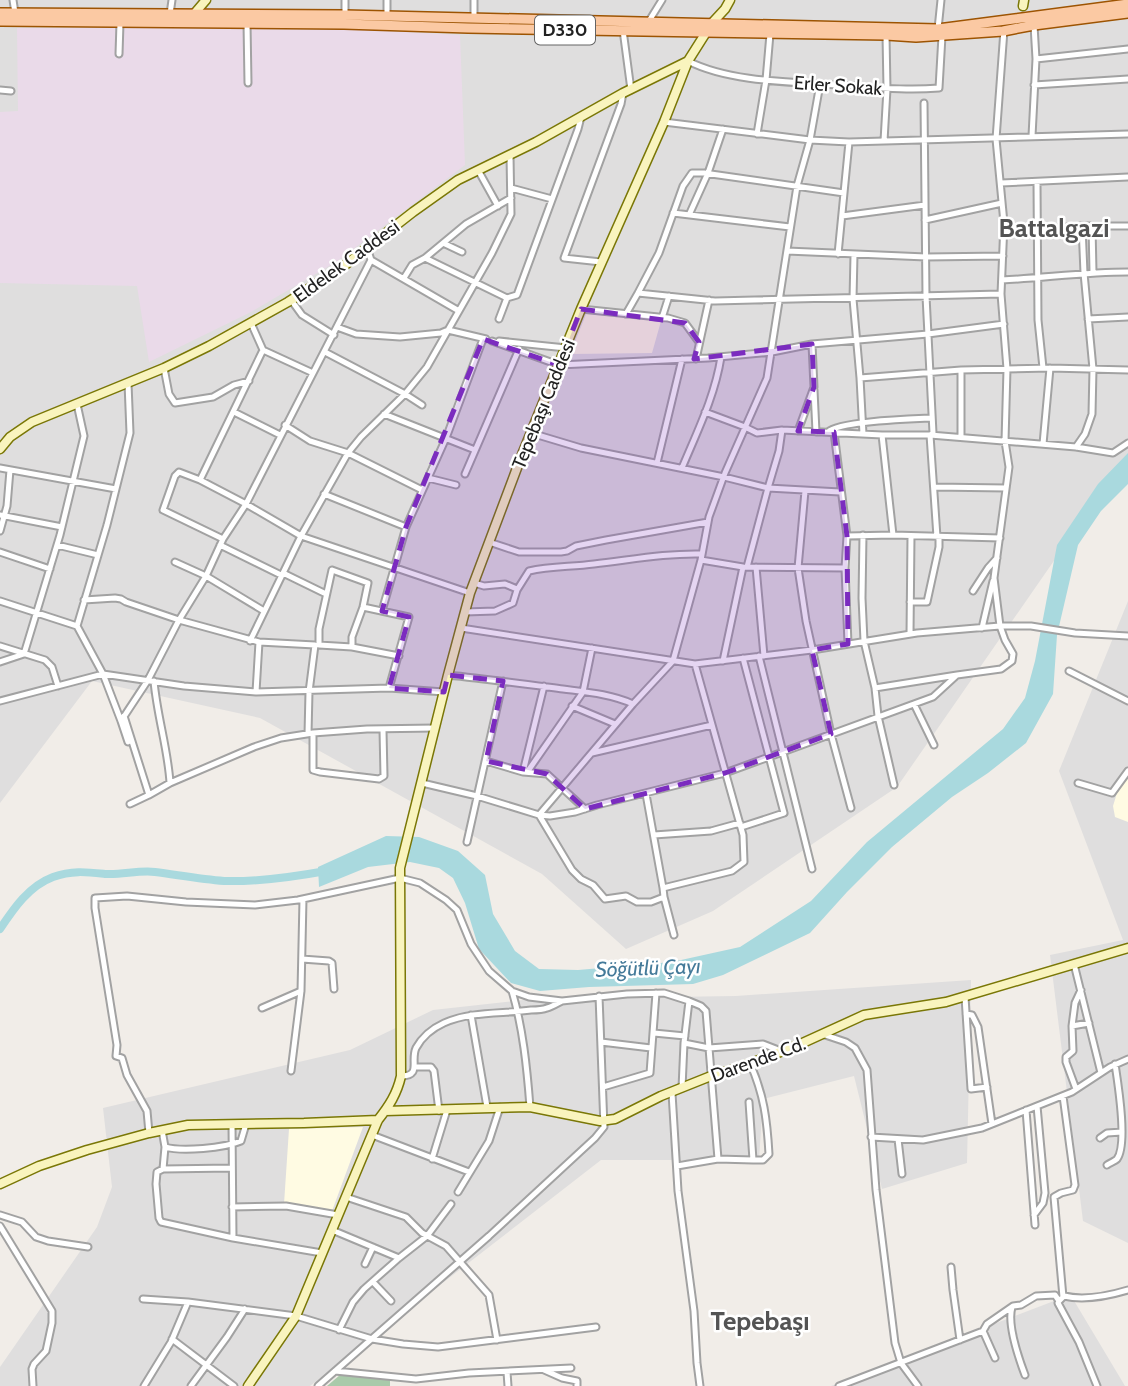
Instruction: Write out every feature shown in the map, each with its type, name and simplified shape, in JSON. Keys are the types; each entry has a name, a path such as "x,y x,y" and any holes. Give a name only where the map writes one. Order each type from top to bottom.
{"main road":[{"name":"D330","path":"0,13 170,14 916,37 1098,4 1128,5"},
{"name":"D330","path":"0,21 247,23 387,16 474,17 940,32 1003,31 1128,13"}],"street":[{"path":"13,0 15,13"},
{"path":"170,14 172,0"},
{"path":"194,15 206,0"},
{"path":"344,19 345,0"},
{"path":"387,0 387,16"},
{"path":"474,0 474,17"},
{"path":"649,21 662,0"},
{"name":"Tepebaşı Caddesi","path":"401,1076 400,868 470,593 581,309 664,122 688,61 730,0"},
{"path":"940,32 941,0"},
{"path":"982,628 994,578 1009,467 1005,442 1007,369 1001,294 1004,223 996,139 1003,31 1016,19 1024,3"},
{"path":"119,54 120,23"},
{"path":"247,23 248,83"},
{"path":"1032,136 1036,59 1034,25"},
{"path":"601,262 564,258 627,92 623,30"},
{"name":"Erler Sokak","path":"688,61 702,69 766,80 887,89 939,88 940,32"},
{"path":"757,134 771,34"},
{"path":"884,141 886,35"},
{"path":"1036,59 1128,49"},
{"name":"Eldelek Caddesi","path":"0,449 10,437 32,422 164,368 251,323 340,269 458,180 688,61"},
{"path":"1034,85 1128,79"},
{"path":"539,815 615,724 673,661 702,557 708,522 724,477 767,378 797,186 810,140 820,84"},
{"path":"0,90 11,91"},
{"path":"910,602 927,601 939,547 930,435 933,433 926,296 924,103"},
{"path":"425,258 507,298 517,295 581,117"},
{"path":"664,122 810,140 849,142 1128,134"},
{"path":"690,215 723,130"},
{"path":"838,254 849,142"},
{"path":"250,641 301,537 348,453 427,367 492,253 511,215 510,155"},
{"path":"478,170 498,206"},
{"path":"626,314 659,253 683,186 692,173 844,193"},
{"path":"1000,183 1128,177"},
{"path":"1037,182 1038,320 1047,368 1043,444"},
{"path":"511,188 552,199"},
{"path":"404,278 412,265 425,258 466,224 511,198"},
{"path":"925,220 1002,203"},
{"path":"842,216 925,205"},
{"path":"673,213 790,227"},
{"path":"1076,447 1085,434 1092,414 1093,369 1082,226"},
{"path":"1092,226 1093,272"},
{"path":"1039,229 1128,226"},
{"path":"443,243 462,252"},
{"path":"367,248 371,260 459,311"},
{"path":"787,251 926,257 1003,256"},
{"path":"854,255 853,299 863,434"},
{"path":"128,742 123,718 151,681 179,620 246,504 371,260"},
{"path":"1002,280 1093,272 1128,272"},
{"path":"638,293 709,300 1001,294"},
{"path":"662,318 669,296"},
{"path":"499,319 507,298"},
{"path":"696,359 709,300"},
{"path":"294,304 302,315 334,335"},
{"path":"581,309 685,323 699,342"},
{"path":"1088,319 1128,317"},
{"path":"251,323 263,350 313,373"},
{"path":"338,327 356,334 400,337 448,330 492,341 559,365 721,357 772,352 812,344 1004,324"},
{"path":"382,611 406,527 446,438 484,339"},
{"path":"492,341 566,348"},
{"path":"465,474 522,343"},
{"path":"812,344 816,432"},
{"path":"200,480 263,350"},
{"path":"325,352 422,405"},
{"path":"682,468 718,377 721,357"},
{"path":"657,463 682,359"},
{"path":"164,368 169,394 175,403 213,397 234,385 249,381"},
{"path":"860,378 961,370 1128,370"},
{"path":"961,370 961,437"},
{"path":"128,383 130,433 77,626 123,718 149,795"},
{"path":"798,431 814,387"},
{"path":"24,654 62,527 84,436 77,404"},
{"path":"233,412 280,435"},
{"path":"705,412 757,433 782,430 930,435 1076,447 1113,453 1128,443"},
{"path":"384,414 475,450"},
{"path":"848,644 845,568 847,536 832,428 932,418"},
{"path":"285,425 310,441 348,453 422,490"},
{"path":"723,661 745,567 779,451 782,430"},
{"path":"531,433 581,448 768,488 840,492"},
{"path":"882,435 893,535"},
{"path":"0,468 116,489"},
{"path":"0,531 2,515 7,506 10,470"},
{"path":"326,594 282,574 163,510 175,476 179,472 200,480 301,537 470,593"},
{"path":"428,478 456,485"},
{"path":"934,487 1006,488"},
{"path":"805,491 798,568 812,650 851,808"},
{"path":"324,495 406,527"},
{"path":"2,515 62,527"},
{"path":"489,542 519,552 561,552 576,546 708,522"},
{"path":"863,535 863,641 894,785"},
{"path":"847,536 1000,538"},
{"path":"910,635 911,536"},
{"path":"57,545 98,555"},
{"path":"0,552 50,569"},
{"path":"465,612 484,612 513,603 517,589 529,571 547,566 580,566 672,554 702,557 745,567 845,568"},
{"path":"973,592 997,558"},
{"path":"174,562 206,576 264,611"},
{"path":"756,567 762,656 782,751 812,869"},
{"path":"352,647 352,637 368,583 332,570 319,629 310,692 313,770 379,779 384,776 383,730"},
{"path":"875,688 1001,669 1010,663 1013,654 1000,626 994,578"},
{"path":"474,583 484,586 505,584 517,589"},
{"path":"84,600 121,599 250,641 352,647 399,656"},
{"path":"0,601 77,626"},
{"path":"363,607 409,617 389,688"},
{"path":"461,628 695,664 910,635 1000,626 1031,626 1075,633 1128,636"},
{"path":"256,692 259,642"},
{"path":"0,646 45,660 52,667 58,686"},
{"path":"526,771 583,692 592,648"},
{"path":"0,662 24,654"},
{"path":"654,835 711,831 784,813 743,658"},
{"path":"663,888 732,870 744,862 743,835 695,664"},
{"path":"1069,671 1128,701"},
{"path":"0,701 103,674 256,692 389,688 444,692"},
{"path":"448,675 583,692 620,698 633,704"},
{"path":"422,783 539,815 575,812 725,773 933,697 957,675"},
{"path":"151,681 168,759 170,783"},
{"path":"467,842 503,681"},
{"path":"526,771 544,686"},
{"path":"914,704 934,745"},
{"path":"572,706 615,724"},
{"path":"591,753 712,725"},
{"path":"130,804 223,759 281,738 367,729 435,728"},
{"path":"486,761 547,774 585,809"},
{"path":"1078,783 1112,793 1128,771"},
{"path":"646,794 664,897 674,936"},
{"path":"539,815 572,870 593,885 605,899 626,896 637,902 651,902 664,897"},
{"path":"149,1133 147,1111 127,1075 121,1058 117,1056 95,898 127,896 243,906 303,899 400,878 420,883 457,910 471,943 489,971 512,991 529,997 562,1001 656,993 672,995 701,1006 706,1011 718,1159"},
{"path":"291,1071 301,991 303,899"},
{"name":"Darende Cd.","path":"604,1121 615,1119 661,1096 782,1051 864,1016 946,1002 1128,948"},
{"path":"302,959 332,963 334,989"},
{"path":"1074,964 1101,1073"},
{"path":"1076,1089 1066,1057 1073,1051 1075,1003 1081,990"},
{"path":"262,1007 301,991"},
{"path":"512,991 518,1012 530,1107"},
{"path":"603,1087 650,1073 656,993"},
{"path":"318,1386 460,1261 604,1127 599,996"},
{"path":"965,997 971,1089 987,1087"},
{"path":"248,1386 296,1316 378,1120 390,1106 401,1076 413,1073 416,1049 424,1037 446,1022 471,1015 547,1008 562,1001"},
{"path":"682,1088 690,1001"},
{"path":"966,1014 972,1014 978,1027 992,1124"},
{"path":"471,1015 487,1107"},
{"path":"1072,1026 1089,1023"},
{"path":"654,1033 709,1048 762,1044 782,1051"},
{"path":"822,1034 855,1048 867,1070 871,1138 894,1343 901,1363 918,1386"},
{"path":"601,1042 651,1048"},
{"path":"871,1138 923,1140 982,1128 1063,1096 1128,1059"},
{"path":"677,1166 718,1159 763,1160 769,1154 765,1108 750,1063"},
{"path":"1107,1165 1116,1160 1121,1149 1123,1112 1115,1064"},
{"path":"415,1067 431,1066 443,1110 432,1159"},
{"path":"672,1093 700,1386"},
{"path":"1063,1096 1075,1185 1073,1190 1054,1197 1061,1299 1058,1303 1079,1342 1097,1386"},
{"path":"749,1102 752,1160"},
{"path":"1034,1215 1043,1203 1045,1194 1037,1106"},
{"path":"457,1192 489,1141 500,1107"},
{"path":"385,1111 530,1107 604,1121"},
{"path":"1026,1110 1035,1225"},
{"path":"0,1184 39,1166 149,1133 188,1125 378,1120"},
{"path":"232,1124 233,1238"},
{"path":"165,1147 176,1150 232,1145 241,1141 246,1124"},
{"path":"162,1130 165,1147 163,1169"},
{"path":"1100,1138 1107,1133 1122,1132"},
{"path":"372,1135 469,1172"},
{"path":"898,1139 902,1174"},
{"path":"231,1168 157,1171 161,1222 322,1253"},
{"path":"346,1197 406,1217 427,1236 446,1246 489,1294 497,1340"},
{"path":"339,1330 353,1302 427,1236 451,1203"},
{"path":"232,1207 286,1206 338,1215"},
{"path":"0,1215 22,1222 36,1237 88,1247"},
{"path":"0,1226 52,1311 46,1352 32,1369 34,1386"},
{"path":"332,1230 400,1258"},
{"path":"365,1264 373,1247"},
{"path":"951,1267 960,1340"},
{"path":"373,1282 391,1301"},
{"path":"839,1386 983,1331 987,1324 1013,1306 1021,1305 1036,1296 1055,1295 1061,1299 1095,1297 1128,1290"},
{"path":"143,1298 296,1316 372,1339 438,1347 596,1327"},
{"path":"144,1386 172,1339 188,1302"},
{"path":"1013,1306 1010,1314 1025,1376"},
{"path":"191,1386 245,1310"},
{"path":"983,1331 995,1358"},
{"path":"172,1339 234,1386"},
{"path":"335,1371 416,1379 571,1368"},
{"path":"542,1369 577,1381 577,1386"},
{"path":"508,1371 508,1386"}],"highlighted area":[{"path":"581,309 685,323 699,342 694,359 812,344 814,387 798,431 834,432 847,536 848,644 812,650 831,734 725,773 585,809 547,774 486,761 503,681 448,675 444,692 389,688 409,617 382,611 406,527 483,339 559,365"}],"shaded area":[{"path":"0,0 1128,0 1128,454 897,787 713,911 626,949 542,874 260,718 92,681 0,803"},
{"path":"17,28 333,28 460,35 465,165 336,262 251,312 149,362 137,286 0,283 0,112 18,111"},
{"path":"587,312 661,321 652,353 570,354"},
{"path":"1128,601 1128,1243 1083,1221 1050,955 1123,940 1059,771"},
{"path":"1128,777 1128,822 1115,817 1113,806 1117,793"},
{"path":"971,980 967,1163 882,1189 854,1076 763,1099 759,1160 601,1160 310,1386 0,1386 0,1367 97,1227 112,1187 103,1108 350,1050 433,1010 532,999 736,996"},
{"path":"363,1127 332,1211 284,1204 289,1129"},
{"path":"1070,1294 1125,1386 831,1386 1054,1301"}],"green space":[{"path":"340,1375 390,1378 390,1386 327,1386"}],"water":[{"path":"1128,453 1128,484 1101,511 1078,545 1057,635 1053,694 1026,743 952,797 892,847 810,933 723,975 693,984 540,991 511,983 479,949 465,903 453,878 439,868 410,862 368,867 319,887 318,867 386,836 419,837 458,851 485,875 493,914 515,951 539,969 578,970 672,962 740,947 811,901 867,842 1003,729 1025,698 1035,661 1057,545 1098,484"}],"waterway":[{"name":"Söğütlü Çayı","path":"0,929 29,892 44,881 67,873 149,872 237,881 275,879 326,871"}],"district":[{"name":"Battalgazi","path":"1054,228"},
{"name":"Tepebaşı","path":"760,1321"}]}
